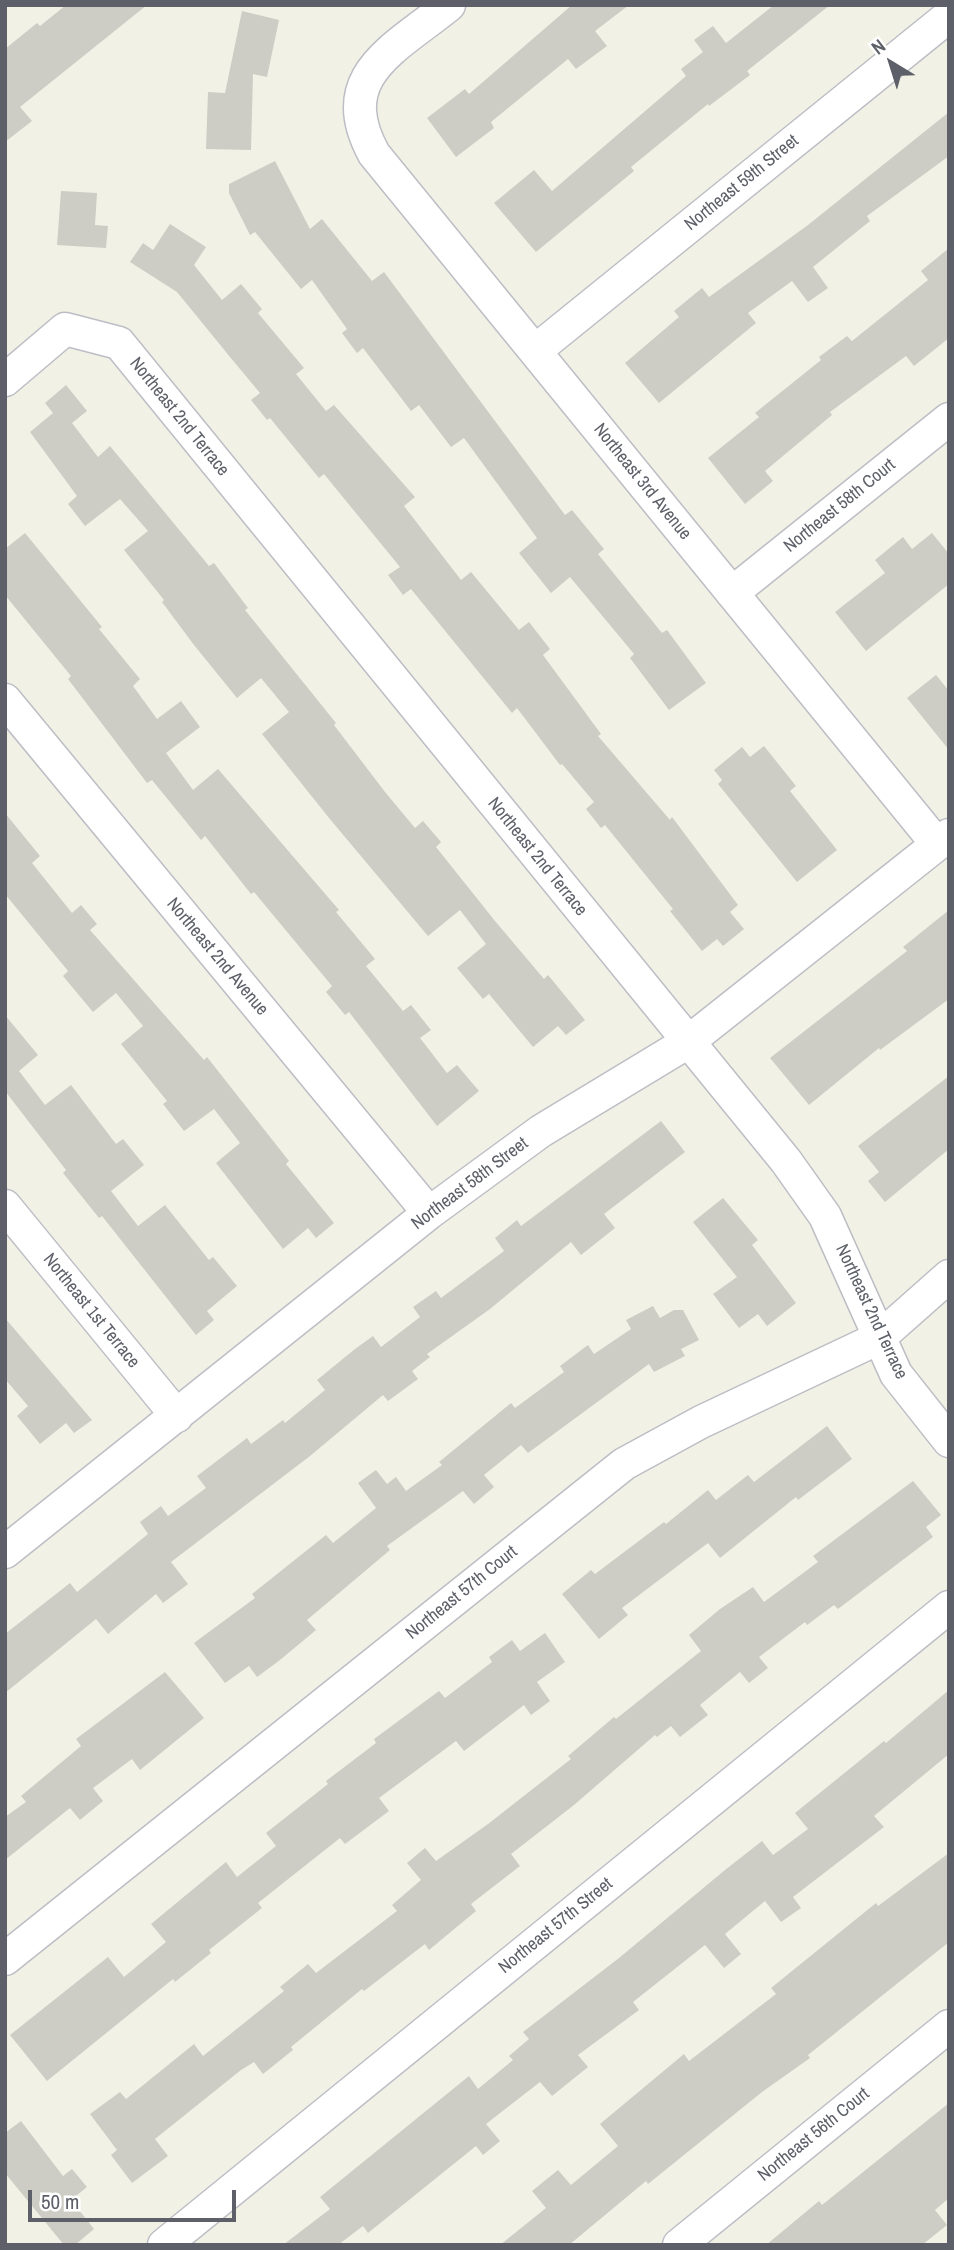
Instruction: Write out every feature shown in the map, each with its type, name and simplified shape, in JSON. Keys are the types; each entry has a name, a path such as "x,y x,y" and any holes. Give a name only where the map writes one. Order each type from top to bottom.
{"street":[{"name":"Northeast 3rd Avenue","path":"449,5 375,65 360,90 358,113 362,133 374,154 732,593 943,840"},
{"name":"Northeast 59th Street","path":"535,351 949,16"},
{"name":"Northeast 2nd Terrace","path":"5,380 65,329 119,343 786,1161 825,1216 896,1374 949,1441"},
{"name":"Northeast 58th Court","path":"732,593 949,419"},
{"name":"Northeast 2nd Avenue","path":"5,700 429,1213"},
{"name":"Northeast 58th Street","path":"5,1552 429,1213 541,1131 688,1042 943,840"},
{"name":"Northeast 1st Terrace","path":"5,1206 177,1416"},
{"name":"Northeast 57th Court","path":"5,1959 624,1464 701,1422 880,1338 949,1276"},
{"name":"Northeast 57th Street","path":"163,2245 949,1607"},
{"name":"Northeast 56th Court","path":"679,2245 949,2025"}],"building":[{"path":"66,5 147,5 20,107 32,121 5,142 5,49 37,23 40,26"},
{"path":"572,5 629,5 595,31 607,46 576,69 568,59 491,122 494,128 456,157 427,118 465,89 469,94"},
{"path":"774,5 830,5 747,71 750,75 709,106 708,104 631,167 634,171 536,252 494,203 534,170 552,191 686,76 681,69 703,52 694,40 713,26 726,43"},
{"path":"242,11 279,20 267,77 253,74 251,150 206,149 208,92 225,93"},
{"path":"949,112 949,156 867,216 870,221 813,267 828,288 808,302 792,281 748,313 756,323 659,403 625,363 679,317 674,311 702,288 709,297 808,225"},
{"path":"275,161 310,229 322,219 372,281 384,272 565,515 572,510 604,549 598,554 662,633 667,630 706,683 669,710 630,658 634,654 570,577 551,593 519,553 537,538 464,438 451,447 419,405 411,411 363,348 357,353 342,333 347,329 312,280 301,289 255,232 250,235 229,193 229,184"},
{"path":"61,191 97,193 95,225 108,226 106,248 57,245"},
{"path":"170,224 206,247 194,265 222,300 241,284 262,309 258,313 304,368 296,374 326,411 334,405 415,497 404,506 461,580 471,572 519,630 529,622 550,649 543,655 601,734 598,736 670,820 672,817 738,905 730,912 744,929 723,946 717,939 702,951 670,911 673,909 605,825 601,828 586,809 594,802 562,764 560,765 517,708 512,713 411,589 403,595 388,575 400,567 324,474 319,478 270,418 267,420 251,400 260,393 177,292 130,262 143,243 153,250"},
{"path":"949,248 949,338 914,366 906,356 830,412 832,415 765,471 773,481 745,504 708,458 759,417 755,413 821,360 819,357 847,336 852,341 928,280 921,271"},
{"path":"66,385 87,411 72,423 98,457 110,446 209,566 214,563 248,608 245,610 336,723 334,725 385,792 415,828 423,821 441,842 436,847 495,921 544,979 548,975 585,1020 566,1035 558,1026 533,1047 489,994 483,999 457,968 486,944 460,910 428,936 329,818 262,734 289,712 261,678 237,698 124,550 148,531 120,499 85,526 68,504 77,496 30,432 53,413 45,403"},
{"path":"25,533 102,627 99,629 140,679 133,686 157,719 181,701 200,727 166,753 193,790 218,769 339,910 336,912 375,959 366,966 403,1011 411,1005 431,1030 420,1038 447,1073 457,1065 479,1091 437,1126 349,1012 345,1015 326,992 332,986 254,892 251,894 205,836 201,840 152,780 147,783 68,679 71,676 5,595 5,549"},
{"path":"932,533 949,554 949,584 866,651 835,612 885,573 875,560 903,537 912,549"},
{"path":"936,675 949,691 949,750 907,698"},
{"path":"764,746 796,786 790,791 837,850 797,882 718,784 722,780 714,770 742,747 750,757"},
{"path":"5,813 40,856 32,863 72,913 81,905 97,924 90,930 204,1060 207,1057 289,1161 286,1164 334,1223 316,1238 308,1228 283,1249 216,1163 240,1143 214,1109 184,1131 163,1104 167,1101 121,1044 143,1026 116,993 93,1012 63,976 68,971 5,894"},
{"path":"949,910 949,999 880,1050 879,1048 809,1105 770,1058 907,951 903,947"},
{"path":"5,1015 38,1055 19,1071 45,1105 71,1085 116,1144 123,1139 144,1165 111,1191 138,1226 165,1205 209,1260 213,1257 237,1286 207,1311 214,1320 196,1335 102,1216 99,1218 63,1173 66,1170 5,1091"},
{"path":"949,1076 949,1149 885,1202 868,1181 879,1172 858,1146"},
{"path":"661,1121 685,1152 604,1214 615,1228 581,1255 571,1242 490,1309 427,1354 430,1357 412,1371 418,1379 388,1401 383,1395 310,1456 171,1562 188,1584 163,1603 156,1594 108,1634 96,1619 5,1693 5,1634 70,1583 77,1592 148,1534 140,1522 161,1506 168,1516 206,1488 197,1476 247,1438 251,1444 283,1420 285,1423 325,1390 317,1380 355,1349 373,1336 381,1347 420,1317 413,1307 436,1291 441,1298 504,1251 495,1238 517,1220 521,1226"},
{"path":"723,1198 758,1240 752,1245 796,1303 767,1326 758,1314 739,1328 713,1294 737,1277 693,1222"},
{"path":"653,1306 660,1318 674,1310 683,1310 699,1340 681,1349 685,1356 654,1372 649,1364 528,1453 521,1445 484,1475 494,1487 474,1504 463,1491 387,1546 390,1550 307,1620 316,1630 280,1660 257,1677 249,1666 225,1683 194,1643 255,1598 252,1594 326,1535 333,1543 376,1508 358,1483 376,1470 387,1484 396,1477 406,1491 442,1465 439,1462 511,1403 515,1408 564,1372 560,1366 588,1345 594,1354 631,1329 626,1320"},
{"path":"5,1318 92,1420 74,1433 66,1423 40,1444 17,1416 28,1406 5,1379"},
{"path":"827,1426 852,1459 798,1500 796,1497 720,1558 708,1543 622,1608 628,1615 599,1639 562,1594 591,1570 595,1574 664,1522 666,1524 708,1490 716,1500 748,1475 754,1482"},
{"path":"913,1481 941,1515 926,1527 933,1537 838,1609 834,1605 807,1625 805,1622 759,1657 768,1668 749,1683 740,1672 700,1705 708,1715 680,1737 671,1726 657,1737 655,1735 574,1805 511,1854 520,1866 471,1904 476,1911 429,1950 425,1944 364,1991 362,1989 291,2047 293,2050 263,2074 254,2062 241,2070 155,2139 168,2156 132,2183 111,2155 117,2150 90,2114 120,2092 126,2099 194,2044 203,2056 284,1991 280,1987 308,1964 316,1973 397,1911 392,1905 421,1880 407,1863 425,1848 436,1861 488,1824 571,1759 568,1756 614,1717 616,1719 701,1651 689,1635 720,1609 753,1587 764,1602 818,1562 813,1556"},
{"path":"545,1633 565,1662 537,1682 550,1701 531,1715 524,1705 464,1751 456,1741 379,1798 389,1811 345,1844 340,1838 258,1903 262,1908 209,1950 211,1953 175,1982 173,1979 47,2081 10,2035 108,1957 124,1977 166,1942 151,1924 226,1862 237,1877 276,1846 266,1833 328,1784 326,1781 376,1743 374,1739 439,1691 445,1698 492,1662 489,1657 512,1640 520,1651"},
{"path":"165,1672 204,1718 140,1770 132,1759 93,1788 103,1801 80,1820 70,1808 5,1860 5,1817 26,1802 21,1796 81,1746 76,1739"},
{"path":"949,1690 949,1754 874,1816 884,1827 793,1897 801,1908 781,1922 765,1901 725,1934 741,1954 724,1968 705,1945 633,2002 639,2010 578,2055 588,2067 552,2096 540,2082 486,2124 500,2141 483,2155 476,2146 368,2233 363,2226 338,2245 283,2245 330,2209 320,2197 469,2076 478,2089 513,2060 509,2056 529,2039 523,2032 619,1958 725,1870 762,1841 773,1855 808,1829 795,1813"},
{"path":"949,1853 949,1942 808,2055 810,2058 762,2092 648,2184 646,2181 569,2245 500,2245 546,2208 532,2191 558,2170 571,2185 618,2146 600,2124 684,2054 689,2061 776,1994 771,1988 876,1903 878,1906"},
{"path":"949,2103 949,2198 935,2210 947,2225 922,2245 766,2245 819,2201 822,2205"},
{"path":"21,2121 63,2176 72,2169 87,2187 71,2200 94,2229 75,2245 64,2245 5,2173 5,2133"}]}
